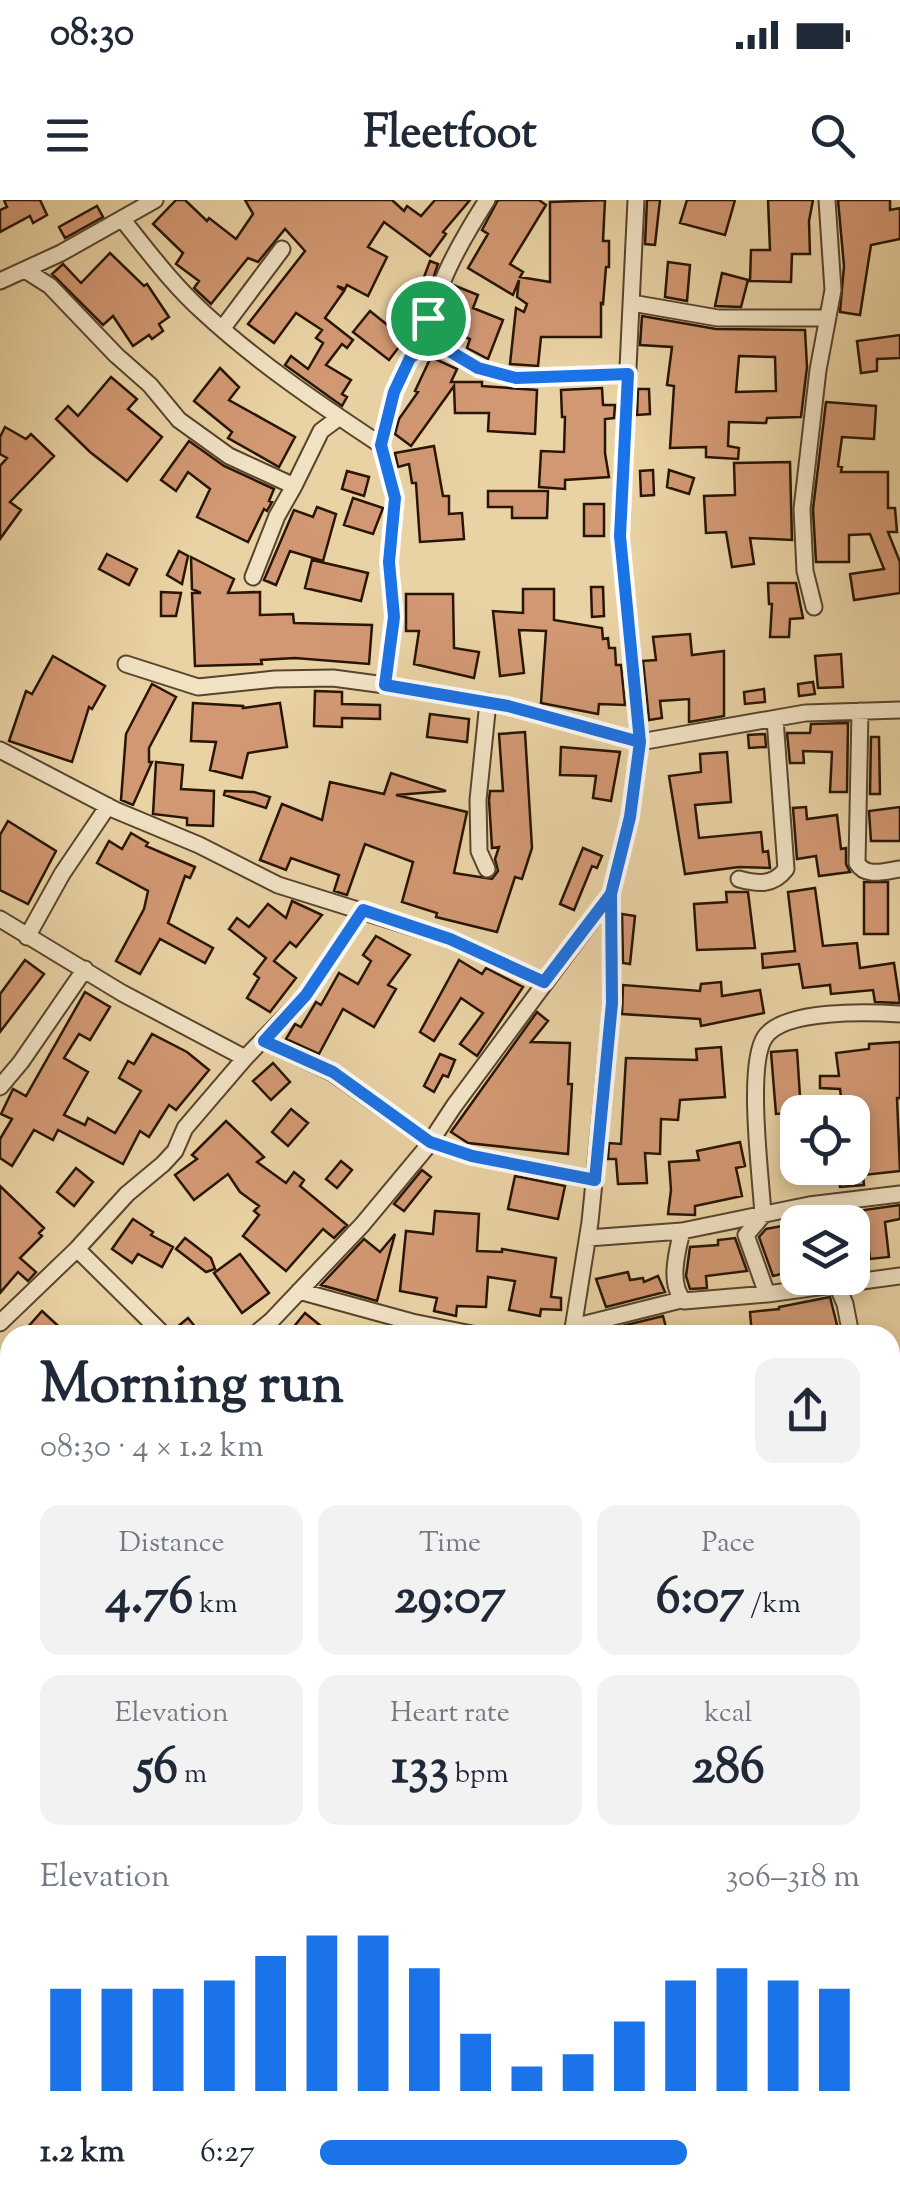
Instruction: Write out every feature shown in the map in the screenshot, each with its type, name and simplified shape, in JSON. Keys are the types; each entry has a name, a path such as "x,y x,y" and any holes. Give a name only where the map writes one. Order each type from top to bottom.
{"street":[{"path":"0,281 155,200"},
{"path":"487,200 460,243 428,318 435,345 478,368 516,378 628,374"},
{"path":"573,1325 588,1238 612,1003 611,894 630,817 640,742 620,536 636,200"},
{"path":"814,607 806,571 802,509 832,290 827,200"},
{"path":"122,219 168,276 222,329 337,419 381,445"},
{"path":"222,329 282,248"},
{"path":"25,270 50,286 116,356 150,385 179,420 229,456 294,486"},
{"path":"632,303 718,318 826,318"},
{"path":"385,685 394,617 389,562 395,498 381,445 394,392 410,358 435,345"},
{"path":"254,576 278,516 321,430 337,419"},
{"path":"126,664 198,688 276,679 333,678 385,685 488,702 640,742 805,713 900,710"},
{"path":"487,869 479,852 478,800 488,702"},
{"path":"860,711 857,863 870,872 900,869"},
{"path":"739,879 760,884 771,881 786,868 775,719"},
{"path":"0,750 108,806 278,884 450,939 544,982"},
{"path":"27,937 62,874 108,806"},
{"path":"264,1325 362,1225 430,1142 611,894"},
{"path":"0,1323 175,1151 185,1128 306,995 363,910"},
{"path":"0,919 188,1030 245,1058"},
{"path":"0,1087 85,969"},
{"path":"768,1294 746,1235 763,1215 756,1058 766,1034 784,1024 849,1011 900,1014"},
{"path":"264,1041 333,1072 430,1142 472,1156 595,1180"},
{"path":"588,1238 682,1230 809,1205 900,1194"},
{"path":"96,1227 98,1267"},
{"path":"681,1300 675,1278 682,1230"},
{"path":"77,1249 154,1325"},
{"path":"870,1280 900,1276"},
{"path":"299,1291 427,1325"},
{"path":"593,1325 681,1300 780,1292"},
{"path":"841,1295 848,1325"}],"building":[{"path":"4,200 40,200 47,215 33,223 30,216 0,232 0,210 7,207"},
{"path":"176,200 185,200 207,221 209,218 236,239 253,214 245,200 392,200 404,211 407,206 421,216 435,200 470,200 443,232 446,234 430,256 384,222 368,247 387,257 368,296 347,285 345,289 337,286 344,291 325,318 353,340 347,348 342,344 326,365 351,380 342,394 347,397 342,406 285,365 291,356 308,369 323,343 316,338 322,330 296,313 274,343 248,324 305,251 285,229 258,262 248,258 211,304 194,288 199,281 176,264 183,253 153,224"},
{"path":"498,200 539,200 546,205 510,264 523,272 520,277 550,282 550,202 605,200 603,241 609,241 609,267 601,303 601,337 541,337 538,366 510,364 516,308 524,312 527,304 517,297 519,280 513,295 468,268 488,234 482,230"},
{"path":"647,200 660,200 655,245 645,244"},
{"path":"687,200 735,200 725,235 680,223"},
{"path":"768,200 813,200 810,254 792,254 791,282 750,281 751,250 770,250"},
{"path":"838,200 890,200 890,210 900,208 900,239 871,245 860,315 840,312 844,266"},
{"path":"97,206 103,217 65,238 59,227"},
{"path":"110,253 144,286 147,284 169,317 159,324 163,331 133,346 113,316 103,325 52,274 63,264 81,283"},
{"path":"430,261 438,264 420,318 410,314"},
{"path":"668,262 690,265 687,301 665,297"},
{"path":"722,273 748,280 741,307 715,306"},
{"path":"453,285 478,295 473,308 503,320 488,359 467,348 470,339 441,328"},
{"path":"370,311 405,339 389,360 353,332"},
{"path":"642,316 716,329 805,330 807,367 801,417 767,418 766,423 729,422 728,446 739,448 738,459 706,457 706,447 670,448 674,386 667,385 672,347 640,345","holes":["739,356 775,357 776,391 736,392"]},
{"path":"900,335 900,358 877,359 877,371 861,373 857,341"},
{"path":"431,357 457,369 451,382 537,390 535,434 488,431 489,413 455,413 454,386 411,446 395,434 399,419 418,392 415,391"},
{"path":"220,368 239,387 229,400 295,437 279,467 228,438 232,432 194,401"},
{"path":"111,377 137,399 128,409 162,437 127,481 56,419 68,406 78,416"},
{"path":"602,388 603,405 615,405 614,418 605,419 609,477 565,480 565,489 539,487 541,451 564,452 561,390"},
{"path":"638,389 649,389 650,414 637,415"},
{"path":"826,402 876,406 874,439 842,437 838,466 842,467 841,472 888,472 888,508 895,508 897,532 888,532 900,562 900,593 854,600 850,574 884,569 870,534 849,535 849,562 816,562 813,509"},
{"path":"5,427 26,439 31,434 54,456 10,502 21,510 0,539 0,466 7,458 0,454 0,437"},
{"path":"189,441 224,466 274,489 269,501 272,502 267,511 264,509 248,542 197,517 210,489 188,472 176,491 161,480"},
{"path":"434,446 443,496 449,496 449,514 462,513 464,539 420,542 416,483 412,483 409,464 398,467 395,453"},
{"path":"790,462 792,540 750,538 754,564 732,567 726,532 706,533 704,496 735,495 734,463"},
{"path":"653,470 654,495 641,496 640,471"},
{"path":"669,470 694,478 689,494 667,487"},
{"path":"347,471 369,477 364,496 342,489"},
{"path":"488,491 548,491 547,518 512,518 512,507 488,507"},
{"path":"353,498 383,508 373,534 344,525"},
{"path":"584,504 604,504 604,536 584,536"},
{"path":"317,507 336,514 323,561 290,551 276,585 264,580 294,510 313,517"},
{"path":"179,551 188,556 182,584 167,575"},
{"path":"107,554 137,569 129,585 99,569"},
{"path":"191,557 234,579 228,593 260,592 260,615 293,614 294,623 372,625 369,664 295,658 261,660 262,664 195,666 192,593 201,593 192,589"},
{"path":"312,560 368,573 361,601 305,588"},
{"path":"768,583 796,583 803,618 790,619 789,637 770,637 772,604"},
{"path":"591,587 603,587 604,616 592,617"},
{"path":"523,589 554,589 554,620 602,628 603,639 608,638 609,648 615,648 616,665 621,665 625,705 599,704 598,714 541,703 546,631 519,630 524,673 500,676 493,611 523,613"},
{"path":"161,592 181,593 176,616 161,616"},
{"path":"406,594 453,594 454,648 479,652 474,678 414,664 419,631 406,631"},
{"path":"690,634 692,655 724,651 724,716 689,722 689,699 660,701 662,718 649,720 643,661 656,660 653,637"},
{"path":"841,654 843,687 818,688 815,656"},
{"path":"53,656 105,686 92,709 89,707 72,762 9,741 26,691 32,694"},
{"path":"813,682 815,694 799,696 798,684"},
{"path":"152,684 176,697 149,748 152,762 133,805 121,800 126,734"},
{"path":"764,689 765,702 745,704 744,692"},
{"path":"315,691 342,692 342,704 380,705 380,719 342,718 342,727 314,726"},
{"path":"193,703 243,708 280,703 287,747 248,753 242,778 210,770 216,742 191,741"},
{"path":"430,714 469,719 467,742 427,737"},
{"path":"848,723 847,792 830,792 832,752 803,751 804,763 790,763 787,733 810,733 811,724"},
{"path":"525,732 532,848 522,879 515,877 497,932 436,917 437,913 402,902 413,862 365,844 347,895 334,891 339,875 291,858 286,870 260,860 282,804 322,820 330,782 384,794 391,773 446,791 396,795 467,812 454,873 492,879 498,871 495,859 499,847 492,848 489,800 490,791 503,791 499,734"},
{"path":"765,734 766,747 749,748 748,735"},
{"path":"871,737 879,737 880,794 870,794"},
{"path":"561,747 620,752 611,801 593,798 596,776 560,775"},
{"path":"727,752 731,802 695,805 699,838 761,832 770,868 739,867 685,874 669,776 701,772 700,754"},
{"path":"156,762 183,765 181,789 214,791 213,826 187,825 187,818 153,814"},
{"path":"225,791 270,797 266,808 224,795"},
{"path":"806,807 807,819 837,815 841,849 846,848 850,872 819,876 816,856 797,859 793,808"},
{"path":"900,807 900,841 871,841 869,811"},
{"path":"8,821 56,851 28,904 0,890 0,835"},
{"path":"131,833 148,843 146,846 195,867 190,878 185,876 168,923 213,948 205,963 160,939 140,974 116,961 144,909 148,891 97,863 109,841 122,849"},
{"path":"583,848 602,856 597,868 592,866 574,910 560,904"},
{"path":"864,882 888,882 888,934 864,934"},
{"path":"815,888 823,946 857,943 860,968 894,963 900,1003 875,1002 873,990 831,994 830,985 803,988 799,964 763,968 762,954 795,951 788,892"},
{"path":"726,892 748,892 755,948 697,950 694,904 727,902"},
{"path":"292,901 322,915 296,947 290,942 274,961 296,978 270,1012 247,998 259,978 254,974 266,958 229,929 237,918 249,927 268,904 286,918"},
{"path":"622,914 635,916 630,964 623,963"},
{"path":"376,936 410,955 388,985 396,989 374,1027 343,1009 319,1054 286,1039 295,1024 301,1027 316,1002 321,1005 339,973 358,984 371,961 363,955"},
{"path":"25,960 44,974 0,1032 0,994"},
{"path":"459,960 482,974 486,968 523,987 477,1056 460,1044 483,1013 461,998 434,1041 420,1032"},
{"path":"721,982 722,996 760,990 764,1013 701,1026 700,1019 622,1014 623,985 700,991 701,984"},
{"path":"85,992 110,1007 90,1040 79,1034 64,1058 88,1072 64,1115 85,1125 88,1118 115,1133 141,1091 119,1078 128,1061 134,1064 152,1034 187,1052 209,1070 176,1110 169,1105 149,1137 140,1131 123,1164 58,1130 53,1140 34,1130 12,1166 0,1158 0,1139 12,1119 1,1114 13,1089 26,1096"},
{"path":"537,1012 548,1021 531,1042 570,1043 568,1154 468,1143 451,1132"},
{"path":"900,1042 900,1171 870,1174 870,1095 841,1095 840,1089 820,1088 820,1076 839,1076 836,1053 869,1049 869,1044"},
{"path":"721,1047 725,1097 680,1100 678,1120 661,1119 660,1154 645,1153 647,1183 618,1184 616,1159 608,1159 609,1143 621,1144 626,1058 697,1060 696,1049"},
{"path":"797,1050 800,1095 780,1095 780,1114 776,1114 771,1052"},
{"path":"440,1054 455,1060 448,1077 443,1075 434,1092 424,1086"},
{"path":"273,1063 290,1082 271,1100 253,1081"},
{"path":"291,1109 308,1123 288,1146 272,1132"},
{"path":"226,1121 264,1157 257,1162 286,1183 294,1172 304,1180 300,1186 347,1225 334,1238 323,1229 286,1271 243,1236 259,1215 254,1211 259,1206 240,1192 228,1174 194,1200 175,1175 197,1159 192,1155"},
{"path":"740,1142 745,1166 736,1168 742,1196 695,1206 695,1215 668,1214 669,1162 699,1160 697,1151"},
{"path":"341,1161 352,1170 337,1188 326,1179"},
{"path":"76,1168 93,1182 74,1206 57,1192"},
{"path":"422,1170 431,1177 404,1211 394,1204"},
{"path":"515,1176 565,1186 558,1219 508,1209"},
{"path":"0,1186 44,1228 39,1233 42,1236 20,1258 36,1272 28,1281 18,1272 0,1293"},
{"path":"900,1205 900,1219 885,1222 889,1257 870,1259 870,1209"},
{"path":"435,1211 479,1214 477,1251 502,1249 556,1258 551,1297 561,1298 561,1310 541,1309 540,1316 509,1310 515,1281 488,1277 486,1307 457,1306 456,1316 434,1311 437,1298 400,1291 406,1231 433,1234"},
{"path":"133,1219 173,1247 162,1267 138,1254 132,1263 112,1249"},
{"path":"780,1226 780,1274 773,1276 759,1237 766,1229"},
{"path":"395,1234 377,1301 321,1285 364,1239 380,1252"},
{"path":"185,1238 211,1258 215,1269 206,1272 176,1249"},
{"path":"735,1238 747,1271 706,1276 707,1288 690,1289 686,1276 690,1247 718,1245 718,1240"},
{"path":"240,1254 269,1293 242,1313 214,1273"},
{"path":"628,1272 630,1280 643,1278 644,1282 658,1276 665,1292 606,1307 596,1279"},
{"path":"830,1297 837,1325 751,1325 750,1312"},
{"path":"42,1311 57,1325 30,1325"},
{"path":"305,1313 320,1325 295,1325"},
{"path":"663,1316 665,1325 626,1325"}],"route":[{"path":"428,318 428,345 410,358 394,392 381,445 395,498 389,562 394,617 385,685 508,706 640,742 630,817 611,894 544,982 450,939 363,910 306,995 264,1041 333,1072 430,1142 472,1156 595,1180 612,1003 611,894 630,817 640,742 620,536 628,374 516,378 478,368 441,346 428,318"}]}
